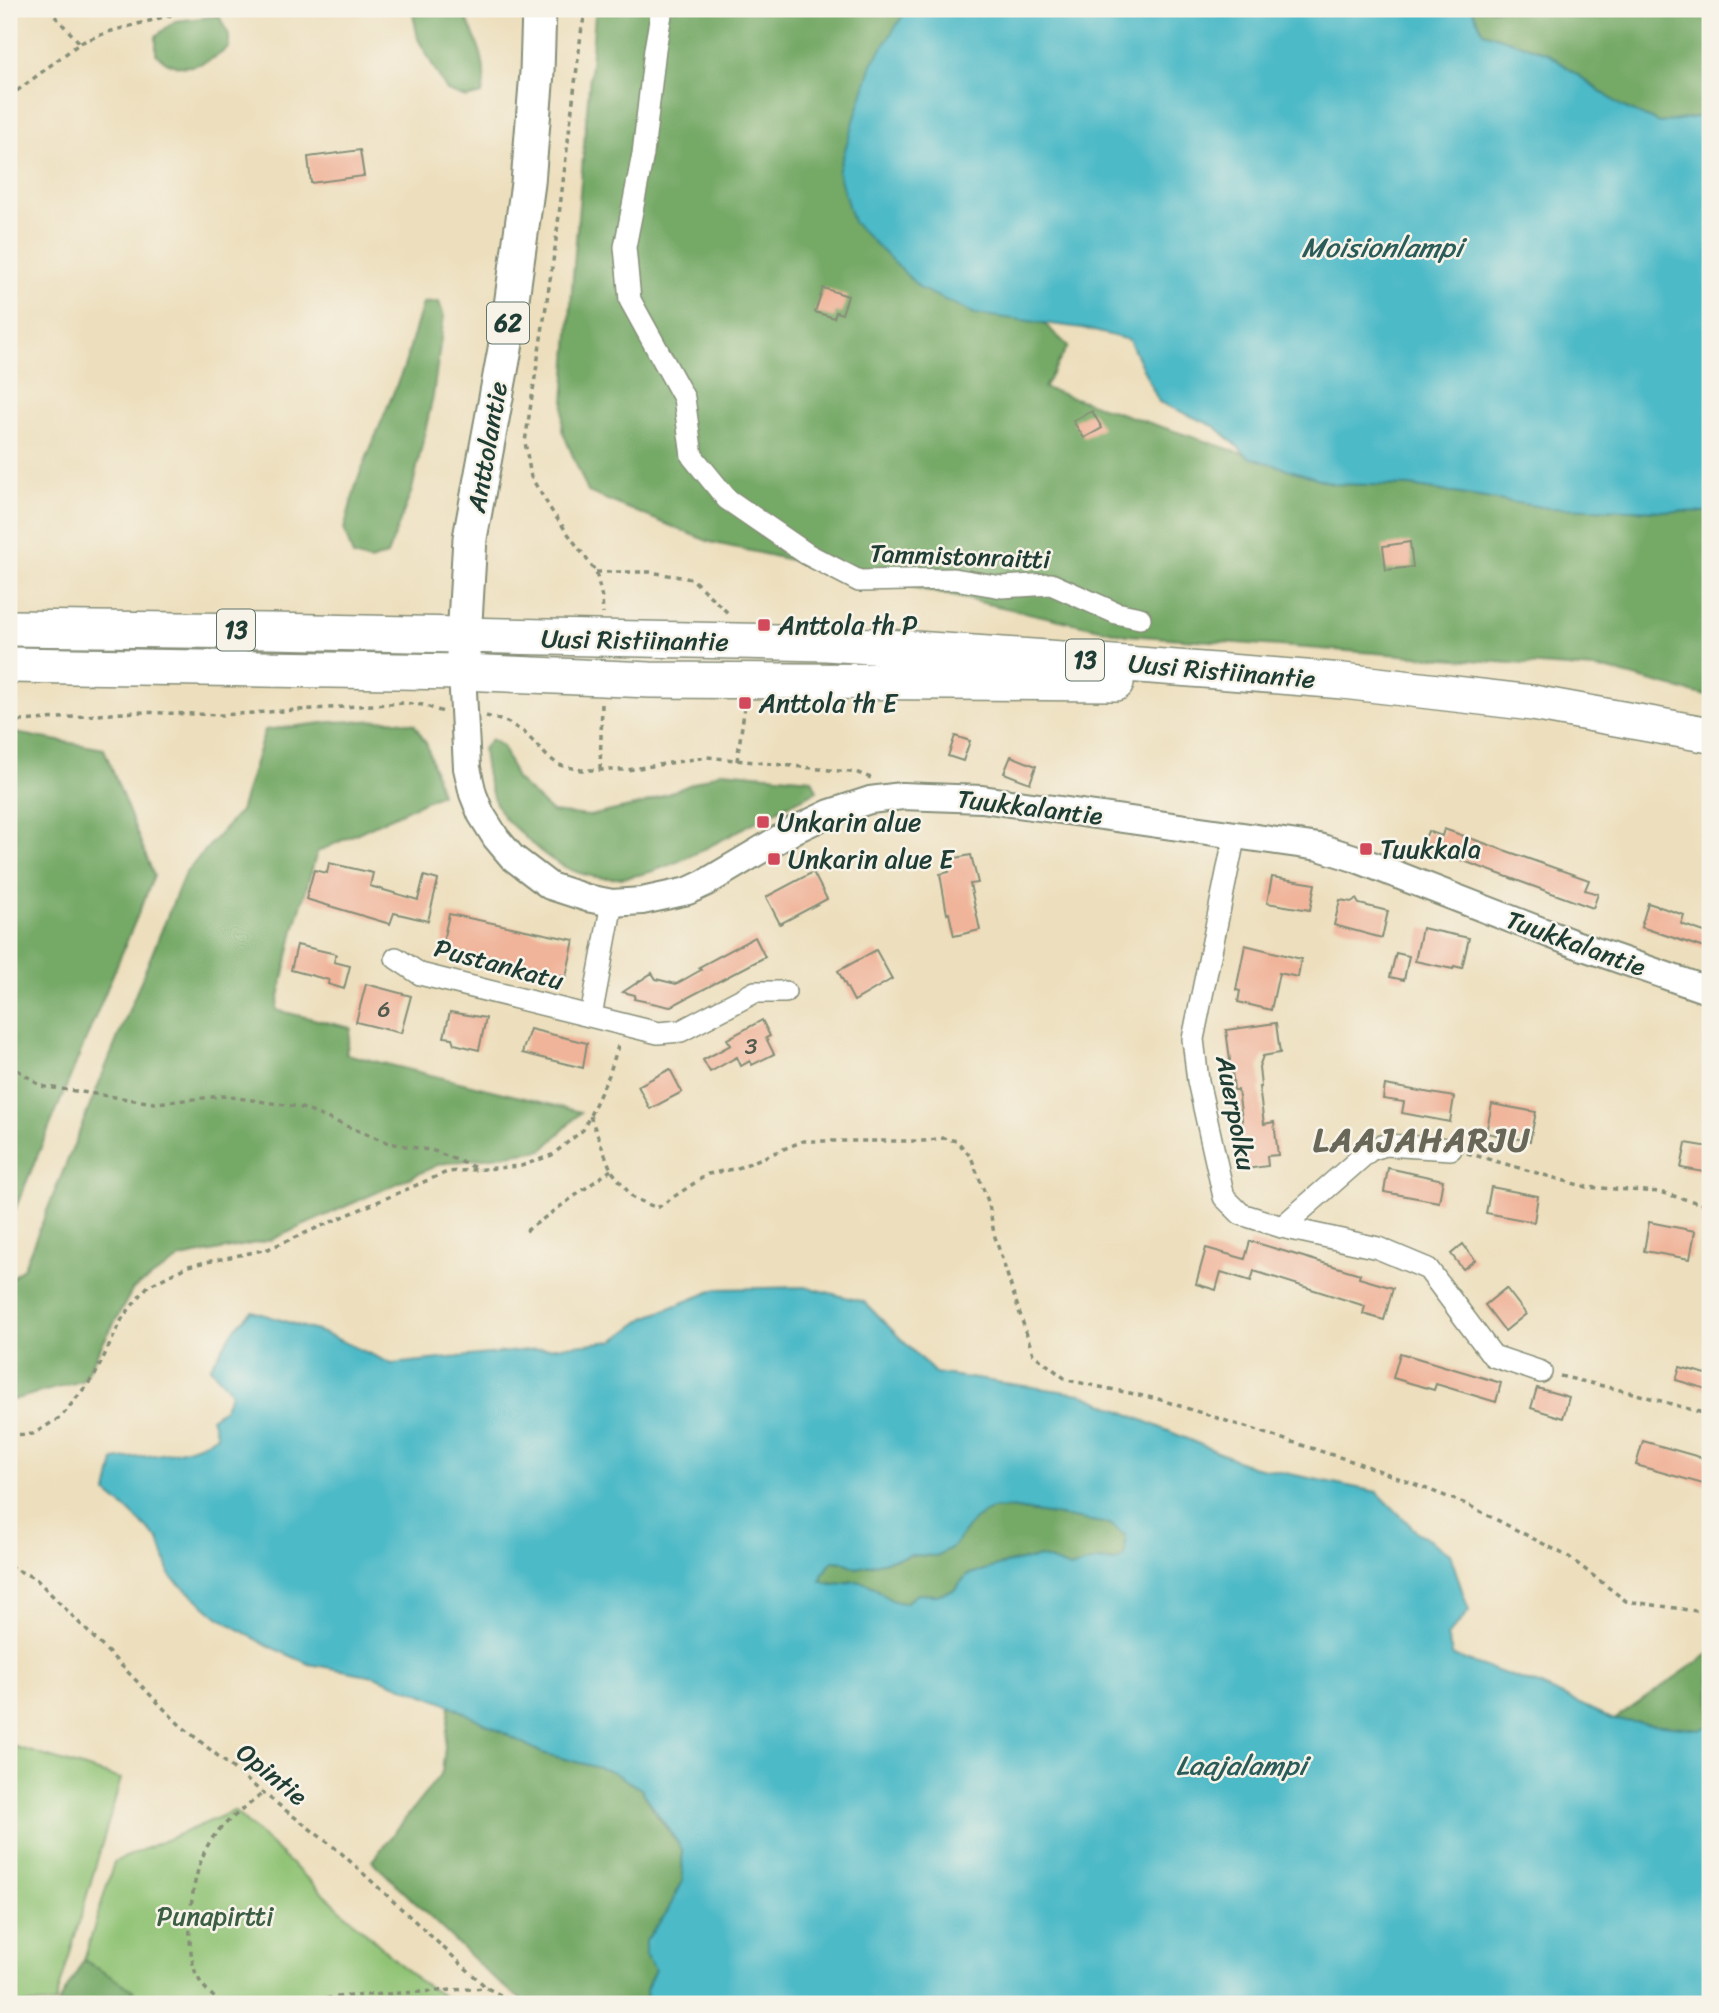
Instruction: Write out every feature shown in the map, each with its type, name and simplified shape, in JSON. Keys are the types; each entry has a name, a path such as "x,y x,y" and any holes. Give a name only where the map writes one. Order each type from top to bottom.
{"highway":[{"name":"Uusi Ristiinantie","path":"9,628 826,643 1343,681 1533,703 1710,735"},
{"name":"Uusi Ristiinantie","path":"9,665 462,672 650,680 901,683 1343,681"}],"main road":[{"name":"Anttolantie","path":"463,636 470,538 505,349 528,183 539,9"},
{"name":"62","path":"462,672 463,636"}],"street":[{"name":"Tammistonraitti","path":"662,9 643,154 625,247 630,300 684,398 692,456 727,499 807,554 859,581 954,579 1002,587 1051,584 1116,613 1140,618"},
{"name":"Tuukkalantie","path":"462,672 467,768 473,794 496,838 512,857 550,886 587,898 612,903 642,901 688,891 794,830 830,813 870,800 902,796 982,799 1319,847 1354,858 1575,944 1710,991"},
{"name":"Auerpolku","path":"1235,834 1193,1039 1198,1082 1224,1197 1241,1214 1282,1227 1378,1248 1428,1269 1493,1356 1541,1372"},
{"path":"591,1016 612,903"},
{"name":"Pustankatu","path":"396,958 420,974 658,1033 681,1031 755,992 785,992"},
{"path":"1282,1227 1370,1150 1385,1146 1451,1149"}],"path":[{"path":"48,9 80,43"},
{"path":"9,97 80,43 108,32 194,9"},
{"path":"587,9 582,26 555,248 525,442 531,477 553,513 596,572 603,598 604,622"},
{"path":"596,572 650,572 692,579 730,615"},
{"path":"600,769 602,699"},
{"path":"737,761 746,703"},
{"path":"9,1435 33,1434 61,1417 95,1375 123,1317 148,1286 188,1266 268,1249 447,1172 521,1166 552,1155 583,1130 609,1075 624,1024"},
{"path":"9,1064 41,1086 155,1103 224,1096 299,1107 389,1143 434,1151 481,1169"},
{"path":"590,1116 611,1170 633,1198 657,1208 708,1174 738,1168 803,1141 957,1140 971,1157 989,1204 994,1234 1033,1353 1067,1380 1158,1399 1367,1466 1466,1504 1569,1557 1626,1601 1710,1613"},
{"path":"1451,1149 1586,1187 1659,1192 1710,1206"},
{"path":"527,1231 611,1170"},
{"path":"1541,1372 1633,1393 1710,1415"},
{"name":"Opintie","path":"9,1566 36,1579 179,1724 338,1851 487,1988 518,2004"},
{"path":"222,2004 201,1984 195,1970 191,1922 195,1878 212,1839 263,1793"},
{"path":"318,2004 334,1997 487,1988"}],"green space":[{"path":"412,9 462,9 483,60 482,94 466,98 447,91 418,39"},
{"path":"599,9 911,9 1033,313 1068,346 1044,388 1335,484 1410,486 1548,508 1710,512 1710,697 1608,670 1127,635 710,542 588,492 562,430 595,15"},
{"path":"1472,9 1710,9 1710,115 1660,123 1621,106 1547,53 1483,32"},
{"path":"219,16 229,35 229,47 216,56 186,67 168,63 156,54 156,36 175,21"},
{"path":"439,302 444,316 433,396 412,490 387,555 370,561 353,556 344,529 357,481 404,367 423,303"},
{"path":"390,720 414,724 427,745 441,794 317,852 294,930 276,1010 351,1028 346,1054 581,1112 543,1150 440,1164 271,1240 181,1258 133,1289 82,1381 9,1401 9,1281 24,1267 185,873 240,811 265,730 331,722"},
{"path":"9,732 104,749 154,876 9,1224"},
{"path":"491,739 503,747 516,779 552,812 589,816 643,804 723,771 812,779 817,791 680,861 630,877 605,878 580,874 555,862 503,816 491,792 485,766 483,749"},
{"path":"1010,1508 1110,1524 1126,1536 1125,1555 1116,1562 1099,1560 1070,1568 1041,1557 1016,1561 967,1575 954,1590 936,1595 917,1594 905,1603 887,1598 865,1583 853,1581 834,1584 821,1581 823,1573 833,1561 844,1562 857,1568 912,1555 936,1556 953,1547 973,1520 992,1509"},
{"path":"1710,1653 1710,1726 1700,1729 1614,1720"},
{"path":"450,1705 542,1753 611,1771 641,1789 682,1849 683,1881 667,1912 646,1941 655,1969 646,1990 647,2004 527,2004 494,1979 372,1861 442,1772"},
{"path":"9,1745 121,1779 55,2004 9,2004"},
{"name":"Punapirtti","path":"234,1811 415,1978 456,2004 129,2004 133,1991 84,1960 114,1862"},
{"path":"84,1960 134,1991 129,2004 58,2004"}],"water":[{"name":"Moisionlampi","path":"907,9 1472,9 1483,32 1547,53 1621,106 1660,123 1710,115 1710,512 1548,508 1410,486 1335,484 1249,457 1216,427 1159,402 1129,340 1082,328 975,314 921,289 853,222 838,172 872,64"},
{"name":"Laajalampi","path":"807,1287 864,1302 935,1373 1081,1394 1251,1466 1377,1492 1417,1532 1450,1554 1469,1611 1447,1637 1453,1656 1541,1686 1614,1720 1700,1729 1710,1726 1710,2004 647,2004 646,1990 655,1969 646,1956 646,1941 667,1912 683,1881 682,1849 641,1789 611,1771 542,1753 450,1705 374,1676 309,1664 266,1645 218,1617 171,1577 159,1540 107,1493 114,1460 182,1450 217,1435 211,1418 224,1409 231,1394 210,1368 236,1327 252,1311 326,1334 392,1364 613,1341 645,1318 717,1289","holes":["1010,1508 1110,1524 1126,1536 1125,1555 1116,1562 1099,1560 1070,1568 1041,1557 1016,1561 967,1575 954,1590 936,1595 917,1594 905,1603 887,1598 865,1583 853,1581 834,1584 821,1581 823,1573 833,1561 844,1562 857,1568 911,1555 936,1556 953,1547 973,1520 992,1509"]}],"building":[{"path":"360,150 364,176 311,183 308,157"},
{"path":"823,288 848,296 842,314 836,312 834,318 815,312"},
{"path":"1092,411 1102,428 1084,438 1073,421"},
{"path":"1410,542 1413,567 1386,570 1383,546"},
{"path":"955,736 970,741 963,761 948,756"},
{"path":"1011,756 1036,766 1030,783 1004,773"},
{"path":"1444,829 1589,880 1585,890 1598,894 1593,908 1422,846 1428,831 1442,836"},
{"path":"971,855 978,883 970,884 980,930 954,936 940,874 949,872 946,860"},
{"path":"329,863 373,873 370,886 418,900 424,876 438,880 428,921 394,913 390,924 306,899 314,870 327,873"},
{"path":"813,872 827,899 780,924 766,897"},
{"path":"1272,877 1315,884 1310,910 1267,903"},
{"path":"1356,899 1359,904 1388,911 1382,938 1334,925 1340,900 1351,902"},
{"path":"1648,903 1684,915 1681,924 1710,934 1710,950 1641,927"},
{"path":"449,914 574,940 566,977 441,950"},
{"path":"1422,928 1469,938 1462,968 1454,966 1453,969 1415,961"},
{"path":"755,937 765,957 670,1007 634,999 635,995 623,992 652,973 656,979 676,984 701,970 699,967"},
{"path":"297,945 336,954 334,962 350,966 344,989 328,984 329,980 291,970"},
{"path":"1245,945 1301,959 1298,977 1279,973 1271,1010 1238,1002 1240,991 1236,990"},
{"path":"876,950 892,979 854,1001 838,971"},
{"path":"1396,953 1409,956 1404,980 1390,977"},
{"path":"366,984 411,996 401,1033 356,1022"},
{"path":"450,1012 486,1018 479,1050 454,1044 452,1038 444,1037"},
{"path":"762,1020 770,1036 766,1038 774,1054 752,1065 750,1061 741,1066 737,1057 710,1072 703,1060 731,1045 727,1039"},
{"path":"1276,1023 1280,1053 1263,1056 1259,1067 1259,1087 1264,1124 1274,1122 1278,1155 1267,1156 1268,1166 1246,1169 1244,1159 1241,1159 1238,1137 1241,1137 1240,1127 1243,1127 1238,1090 1234,1090 1232,1071 1225,1067 1230,1060 1226,1030"},
{"path":"530,1029 587,1043 583,1068 522,1053"},
{"path":"670,1069 682,1092 650,1109 638,1086"},
{"path":"1385,1085 1454,1097 1450,1122 1402,1113 1404,1102 1383,1099"},
{"path":"1492,1104 1536,1112 1530,1141 1486,1133"},
{"path":"1686,1143 1710,1147 1710,1173 1681,1168"},
{"path":"1388,1168 1443,1180 1439,1202 1384,1192"},
{"path":"1491,1187 1538,1196 1534,1222 1486,1213"},
{"path":"1649,1222 1695,1231 1690,1259 1644,1251"},
{"path":"1250,1241 1360,1274 1359,1278 1393,1288 1384,1320 1363,1314 1365,1306 1254,1271 1251,1281 1221,1272 1216,1290 1196,1284 1206,1248 1245,1259"},
{"path":"1463,1244 1475,1260 1463,1269 1451,1254"},
{"path":"1506,1288 1526,1314 1505,1331 1485,1305"},
{"path":"1400,1353 1501,1383 1496,1402 1436,1384 1434,1390 1393,1378"},
{"path":"1680,1367 1710,1375 1710,1390 1676,1380"},
{"path":"1537,1388 1569,1397 1563,1418 1531,1408"},
{"path":"1643,1441 1710,1460 1710,1486 1636,1465"}],"place":[{"name":"Anttola th P","path":"764,625"},
{"name":"Anttola th E","path":"745,703"},
{"name":"Unkarin alue","path":"763,822"},
{"name":"Tuukkala","path":"1366,849"},
{"name":"Unkarin alue E","path":"774,859"}],"district":[{"name":"LAAJAHARJU","path":"1422,1139"}]}
